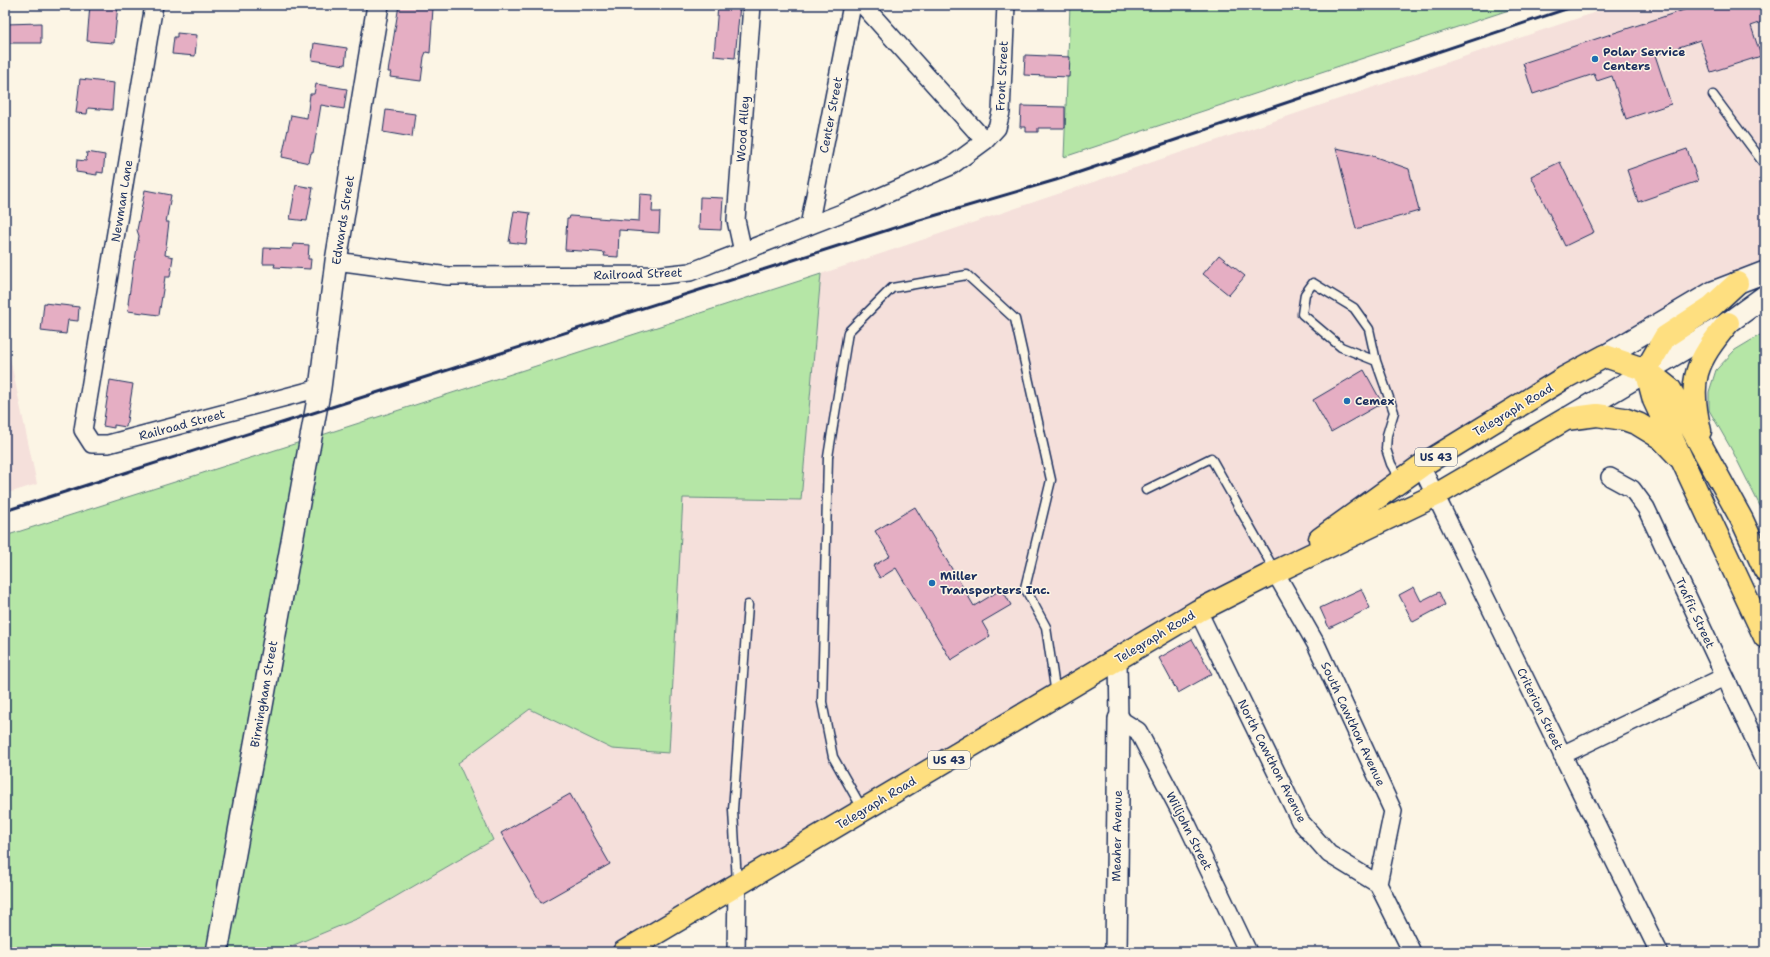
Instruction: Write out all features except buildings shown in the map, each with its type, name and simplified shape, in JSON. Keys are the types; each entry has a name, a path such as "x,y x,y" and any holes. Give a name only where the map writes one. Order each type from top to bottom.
{"main road":[{"path":"1737,283 1711,307 1666,337 1646,370 1654,400 1765,637"},
{"path":"1703,448 1694,406 1694,381 1708,348 1728,323"},
{"path":"1605,356 1646,370 1670,389 1742,520 1765,570"},
{"name":"Telegraph Road","path":"1275,572 1421,466 1564,378 1605,356"},
{"path":"1566,419 1597,415 1624,419 1638,424 1661,438 1681,459"},
{"name":"Telegraph Road","path":"630,951 1198,611 1275,572 1436,495 1566,419"}],"street":[{"name":"Newman Lane","path":"89,397 154,5"},
{"name":"Edwards Street","path":"311,436 320,388 336,261 378,5"},
{"name":"Wood Alley","path":"743,252 736,220 752,5"},
{"name":"Center Street","path":"809,226 852,5"},
{"path":"863,5 985,141"},
{"name":"Front Street","path":"985,141 997,128 1001,112 1006,5"},
{"name":"Railroad Street","path":"336,261 448,276 662,275 690,272 852,209 951,166 985,141"},
{"name":"Telegraph Road","path":"1605,356 1713,292 1765,272"},
{"name":"Telegraph Road","path":"1566,419 1646,370 1728,323 1765,296"},
{"name":"Railroad Street","path":"89,397 83,430 92,444 108,444 320,388"},
{"name":"Birmingham Street","path":"217,952 311,436"},
{"name":"Criterion Street","path":"1421,466 1659,952"},
{"name":"Traffic Street","path":"1610,477 1632,489 1646,508 1765,762"},
{"name":"South Cawthon Avenue","path":"1275,572 1316,644 1393,811 1378,884"},
{"name":"North Cawthon Avenue","path":"1198,611 1300,820 1329,854 1378,884"},
{"path":"1118,660 1119,719"},
{"path":"1562,755 1724,676"},
{"name":"Meaher Avenue","path":"1116,952 1119,719"},
{"name":"Willjohn Street","path":"1119,719 1138,731 1188,826 1248,952"},
{"path":"1378,884 1412,952"},
{"path":"736,952 737,886"}],"lane":[{"path":"1713,95 1765,165"},
{"path":"863,811 833,757 822,702 828,457 848,332 892,288 967,275 1015,319 1051,480 1025,588 1046,627 1056,696"},
{"path":"1376,361 1341,347 1302,314 1305,294 1313,283 1354,308 1369,329 1376,361 1394,412 1387,435 1386,449 1391,464 1401,481"},
{"path":"1146,490 1211,458 1275,572"},
{"path":"737,886 733,810 748,605"}],"shaded area":[{"path":"1617,5 1765,5 1765,276 605,952 277,952 359,918 493,840 458,763 530,709 612,749 669,752 683,498 801,500 821,274"},
{"path":"5,335 37,484 5,494"}],"green space":[{"path":"1070,5 1524,5 1064,157"},
{"path":"821,274 801,500 683,498 669,753 612,749 530,709 458,763 493,840 359,918 277,952 5,952 5,536"},
{"path":"1765,332 1765,516 1733,452 1709,410 1709,392 1716,370 1735,350"}],"railway":[{"path":"5,511 913,222 1056,180 1578,5"}],"place":[{"name":"Polar Service Centers","path":"1595,59"},
{"name":"Cemex","path":"1347,401"},
{"name":"Miller Transporters Inc.","path":"932,583"}]}
